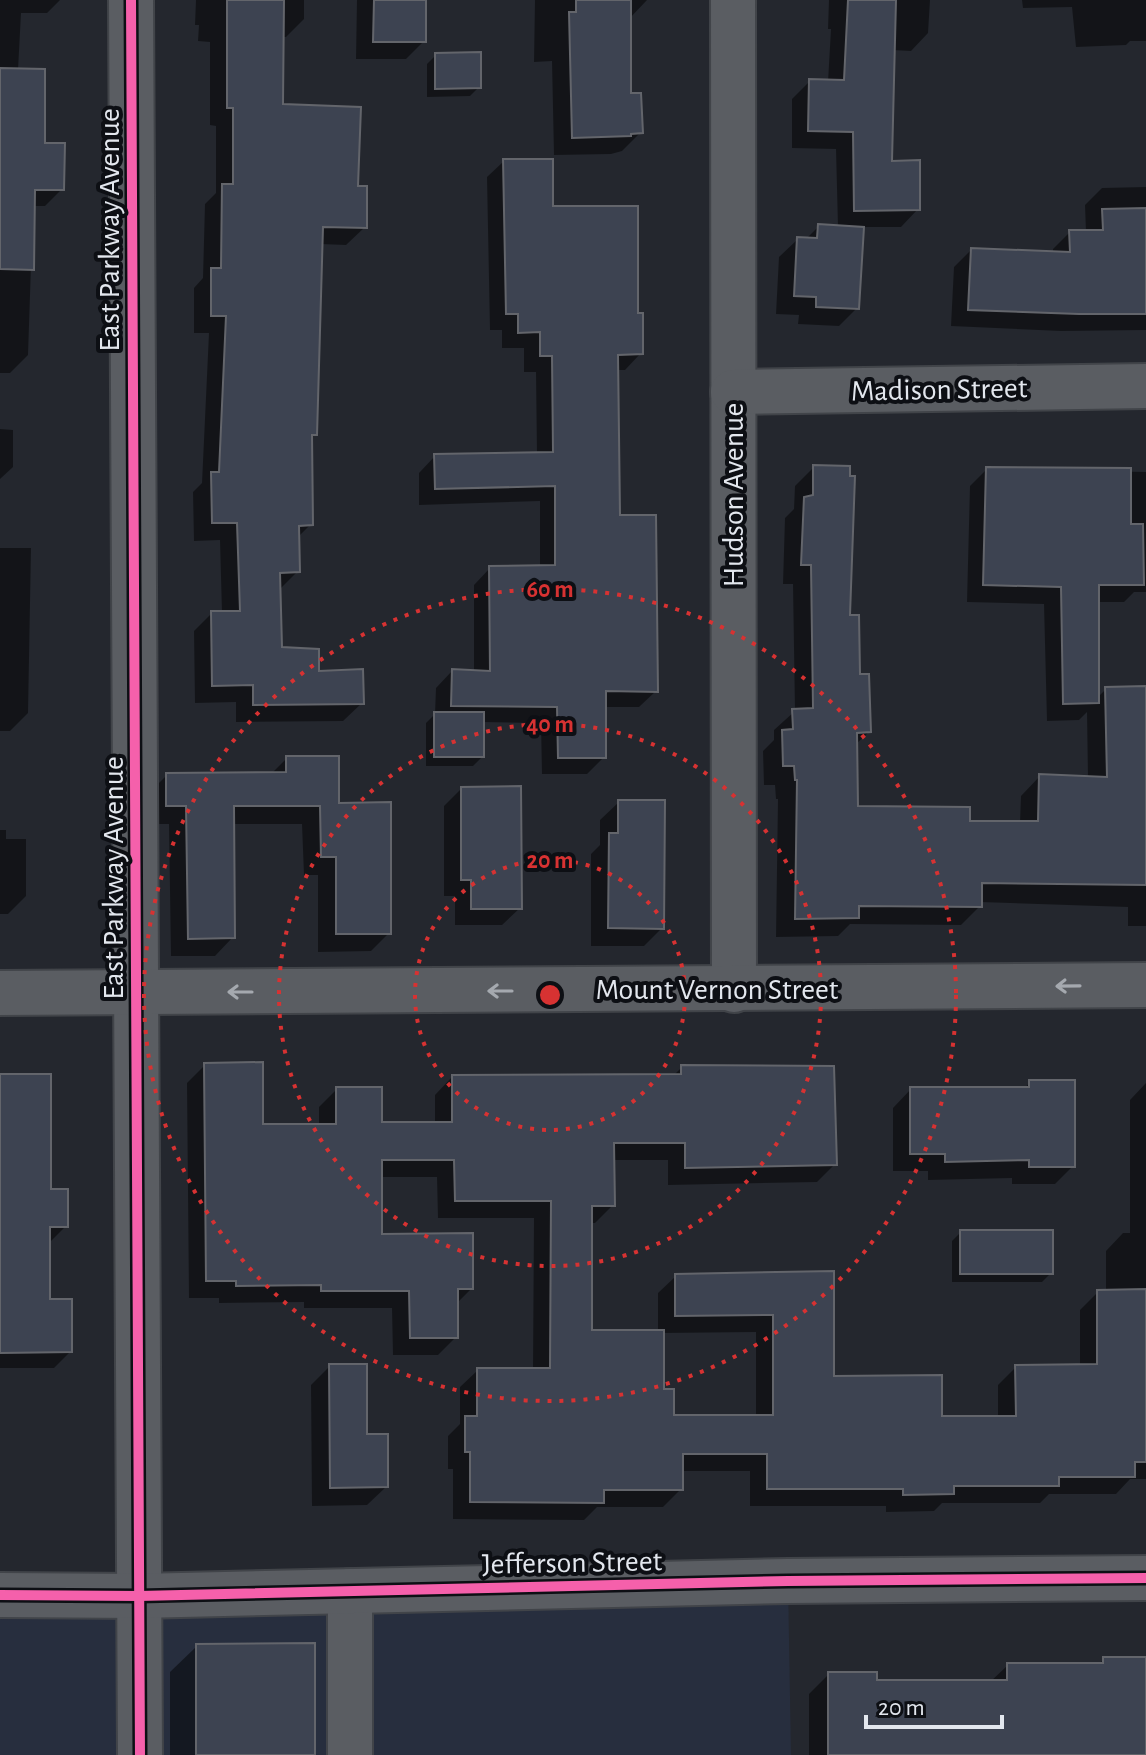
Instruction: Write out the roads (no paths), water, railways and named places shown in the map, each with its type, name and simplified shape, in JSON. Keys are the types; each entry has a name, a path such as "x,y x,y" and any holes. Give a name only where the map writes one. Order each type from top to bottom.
{"street":[{"name":"East Parkway Avenue","path":"131,0 140,1755"},
{"name":"Hudson Avenue","path":"733,0 734,990"},
{"name":"Madison Street","path":"733,392 1146,386"},
{"name":"Mount Vernon Street","path":"0,993 1146,985"},
{"name":"Jefferson Street","path":"0,1595 139,1596 788,1581 1146,1578"},
{"path":"350,1591 350,1755"}]}
